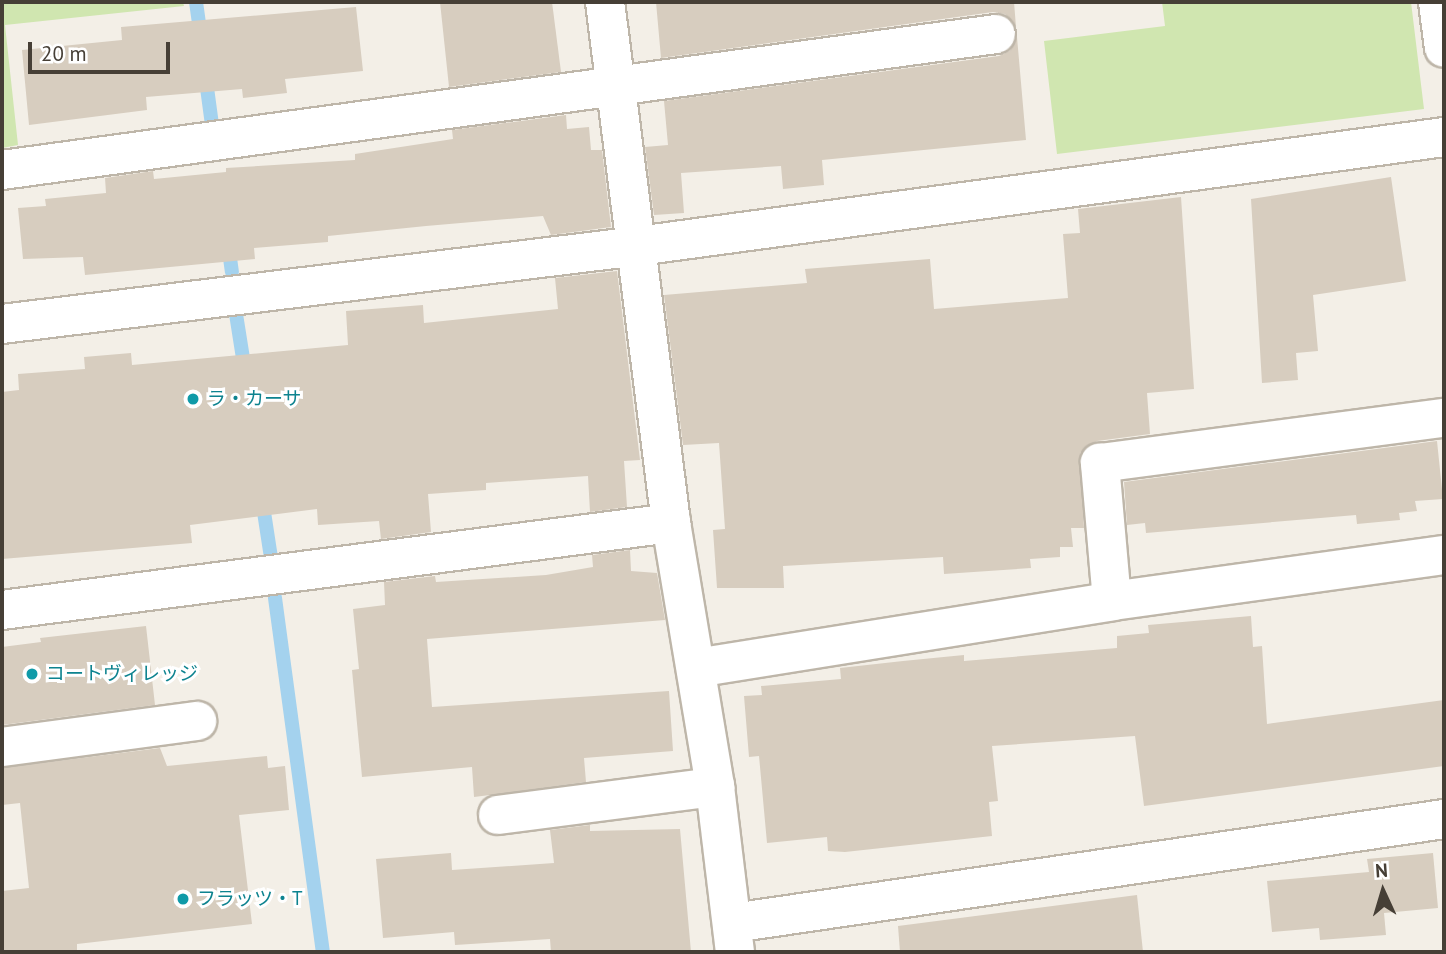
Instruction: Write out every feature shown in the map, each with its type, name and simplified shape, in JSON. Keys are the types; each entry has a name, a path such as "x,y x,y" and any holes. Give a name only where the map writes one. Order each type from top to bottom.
{"street":[{"path":"605,2 671,523 715,787 734,937 1444,819"},
{"path":"1438,2 1444,48"},
{"path":"2,170 996,34"},
{"path":"2,324 638,246 1444,137"},
{"path":"1112,601 1100,463 1444,418"},
{"path":"2,610 671,523"},
{"path":"696,668 1112,601 1444,555"},
{"path":"2,747 197,720"},
{"path":"498,815 715,787"}],"green space":[{"path":"2,2 183,2 184,6 5,25 18,145 2,148"},
{"path":"1162,2 1411,2 1424,109 1057,154 1044,41 1165,26"}],"building":[{"path":"440,2 552,2 561,72 449,87"},
{"path":"656,2 1014,2 1016,27 1005,14 993,12 661,58"},
{"path":"356,7 363,71 285,79 287,93 243,98 242,89 146,97 147,110 29,125 22,50 122,40 121,27"},
{"path":"1017,37 1026,140 822,160 824,185 783,189 781,166 681,173 684,213 654,215 645,147 668,145 664,101 999,56 1010,51"},
{"path":"566,115 567,129 589,127 591,150 602,150 611,227 551,235 543,216 426,226 328,236 328,242 254,248 255,259 85,275 83,257 23,259 18,208 46,206 45,199 106,193 105,178 153,171 154,179 226,172 226,168 355,160 355,154 453,139 452,130"},
{"path":"1391,177 1406,281 1313,295 1318,351 1296,353 1298,380 1262,383 1251,199"},
{"path":"1181,197 1194,389 1147,393 1150,434 1097,441 1080,453 1084,528 1071,528 1073,547 1060,547 1060,557 1030,559 1031,568 944,574 943,557 783,566 784,588 717,588 713,530 725,529 719,443 683,445 664,295 807,283 805,269 930,259 934,309 1068,298 1063,234 1080,233 1078,209"},
{"path":"617,271 640,460 624,461 627,507 590,512 588,476 486,483 486,490 428,494 431,532 381,539 379,521 318,525 317,509 190,525 192,543 2,559 2,392 19,390 18,374 85,369 84,357 131,353 132,365 348,345 346,311 423,305 424,323 558,309 555,278"},
{"path":"1437,441 1443,499 1415,501 1417,511 1399,513 1400,520 1357,524 1356,515 1146,533 1145,523 1127,525 1124,482"},
{"path":"630,550 631,571 657,573 665,620 427,639 432,707 669,691 673,751 584,758 586,782 474,797 472,767 362,777 352,670 359,669 353,609 385,605 384,582 435,576 436,582 546,575 593,567 592,555"},
{"path":"1251,616 1253,647 1262,646 1267,724 1444,700 1444,766 1144,806 1135,736 992,746 998,801 989,802 992,836 845,852 828,851 827,837 767,843 759,756 749,757 744,696 762,695 761,686 841,679 840,668 903,661 964,655 964,661 1117,648 1117,636 1149,633 1148,625"},
{"path":"146,626 155,705 2,725 2,647 41,642 40,638"},
{"path":"160,748 167,766 267,756 268,768 285,766 289,810 239,815 252,924 77,944 77,952 2,952 2,891 29,888 20,803 2,805 2,768"},
{"path":"590,825 590,831 680,829 691,952 551,952 550,939 455,945 454,932 383,938 376,859 451,853 452,870 554,863 550,830"},
{"path":"1433,853 1438,908 1384,913 1386,935 1320,940 1319,928 1272,932 1267,881 1369,872 1367,859"},
{"path":"1137,895 1143,952 900,952 898,926"}],"waterway":[{"path":"196,2 201,39"},
{"path":"205,73 213,132"},
{"path":"228,244 232,272"},
{"path":"236,314 245,371"},
{"path":"262,499 271,558"},
{"path":"275,598 323,952"}],"place":[{"name":"ラ・カーサ","path":"193,399"},
{"name":"コートヴィレッジ","path":"32,674"},
{"name":"フラッツ・T","path":"183,899"}]}
